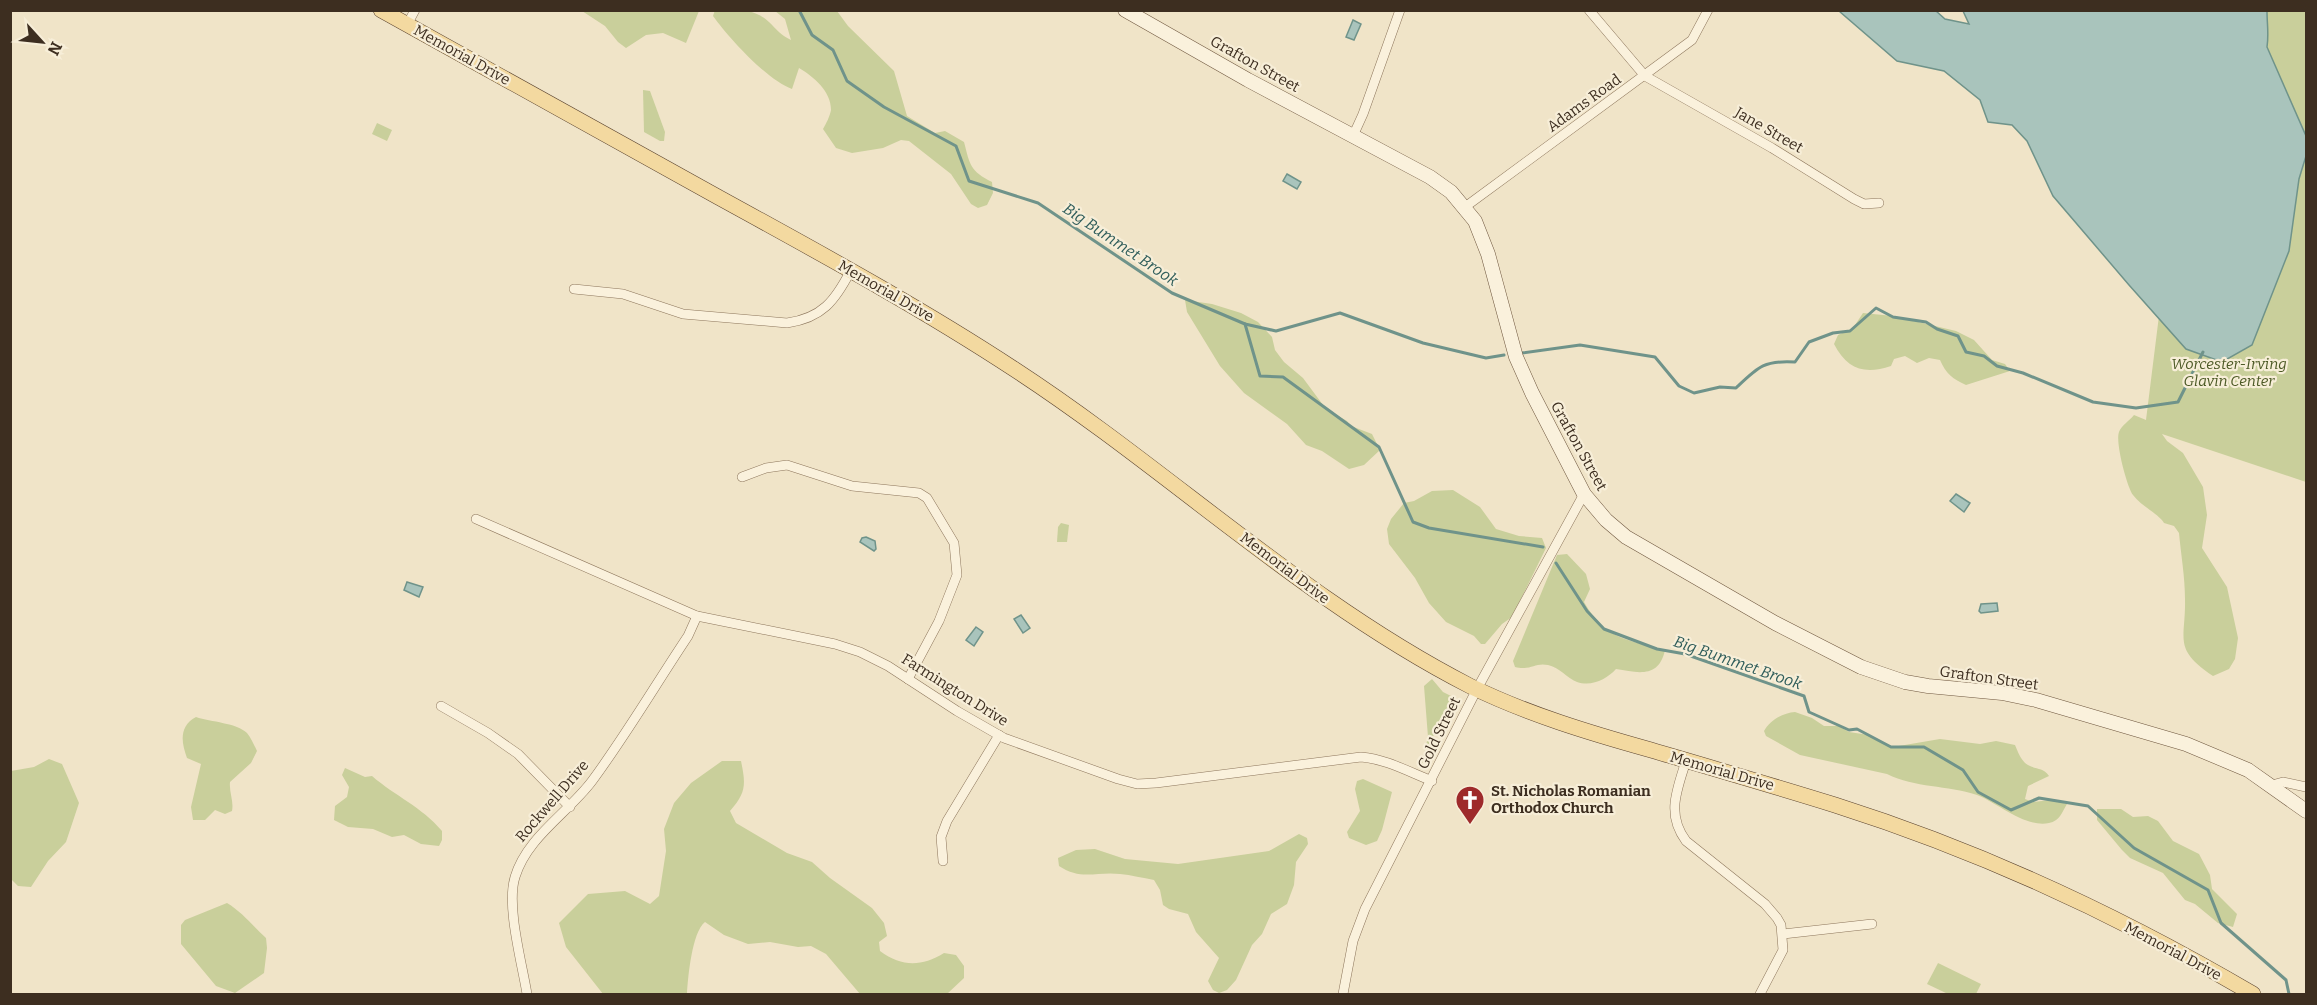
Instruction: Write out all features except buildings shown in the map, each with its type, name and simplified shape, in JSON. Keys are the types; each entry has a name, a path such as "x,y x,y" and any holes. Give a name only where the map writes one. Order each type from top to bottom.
{"main road":[{"name":"Memorial Drive","path":"381,10 851,270 983,349 1047,390 1365,626 1410,654 1477,689 1558,722 1843,807 1970,855 2037,883 2130,928 2253,994"}],"street":[{"path":"407,25 415,10"},
{"name":"Grafton Street","path":"1125,10 1248,80 1430,177 1451,192 1465,207 1482,234 1516,357 1584,494 1611,525 1644,549 1775,623 1861,667 1905,682 1962,691 2014,695 2095,716 2203,750 2241,766 2307,811"},
{"path":"1353,136 1400,10"},
{"name":"Jane Street","path":"1589,10 1646,76 1772,148 1854,199 1864,204 1879,203"},
{"name":"Adams Road","path":"1465,207 1692,40 1708,10"},
{"path":"574,289 623,294 683,314 787,323 802,321 818,313 834,298 851,270"},
{"path":"742,477 766,468 787,465 852,486 919,493 927,498 954,543 957,575 939,621 908,679"},
{"name":"Gold Street","path":"1343,994 1358,925 1477,689 1584,494"},
{"name":"Farmington Drive","path":"476,519 697,616 848,648 874,658 999,735 1107,776 1137,783 1182,780 1361,757 1387,762 1431,781"},
{"name":"Rockwell Drive","path":"527,994 514,919 515,877 533,845 592,782 688,636 697,616"},
{"path":"441,706 488,733 518,754 570,807"},
{"path":"943,861 941,837 947,821 999,735"},
{"path":"1686,761 1673,807 1680,833 1686,841 1772,911 1783,934 1780,958 1760,994"},
{"name":"Grafton Street","path":"2272,785 2283,782 2307,787"},
{"path":"1783,934 1872,924"}],"green space":[{"path":"715,10 744,10 757,14 791,40 785,19 775,11 837,11 848,26 894,71 907,116 935,133 945,131 964,142 972,167 992,182 993,193 987,205 978,208 971,204 951,174 909,141 901,140 883,148 852,153 836,148 823,129 831,110 828,97 821,85 799,68 792,89 771,77 749,57 713,16"},
{"path":"582,11 699,11 686,43 663,33 646,35 626,48 605,26"},
{"name":"Worcester-Irving Glavin Center","path":"2141,11 2306,11 2306,482 2162,434 2167,441 2183,453 2203,487 2207,515 2202,548 2227,587 2238,638 2235,659 2229,669 2213,676 2191,658 2184,642 2185,591 2179,533 2174,526 2164,523 2133,495 2125,474 2118,437 2120,430 2134,415 2146,420 2193,43"},
{"path":"643,90 650,91 665,132 664,141 644,132"},
{"path":"377,123 392,130 387,141 372,134"},
{"path":"1185,300 1212,304 1241,313 1258,322 1272,337 1275,350 1284,362 1303,378 1326,409 1347,421 1351,426 1372,434 1380,450 1364,465 1349,469 1322,451 1306,445 1287,424 1244,393 1220,366 1187,312"},
{"path":"1863,313 1893,316 1956,331 1974,340 1992,360 2005,364 2010,371 1966,385 1950,376 1940,360 1929,358 1917,363 1905,356 1894,359 1891,366 1881,369 1857,368 1845,359 1834,344 1838,335 1853,328"},
{"path":"1453,490 1480,507 1496,529 1519,536 1542,538 1546,548 1512,617 1502,624 1485,644 1481,644 1474,636 1446,622 1429,603 1415,578 1389,544 1387,529 1391,519 1404,503 1414,501 1432,491"},
{"path":"1061,523 1069,525 1067,542 1057,542 1058,527"},
{"path":"1567,554 1586,574 1590,589 1584,602 1600,624 1628,640 1665,650 1662,659 1653,669 1647,672 1633,672 1616,669 1604,679 1594,683 1583,683 1577,682 1548,665 1515,667 1513,661 1557,555"},
{"path":"1432,679 1453,700 1434,733 1428,759 1422,763 1428,737 1424,686"},
{"path":"1795,712 1812,718 1824,726 1839,726 1849,732 1869,735 1893,747 1940,739 1980,744 1996,741 2015,745 2026,763 2044,771 2049,776 2028,786 2025,799 2033,802 2051,800 2067,804 2056,820 2040,824 2012,814 1977,795 1909,782 1887,774 1800,755 1766,736 1764,731 1777,718"},
{"path":"196,717 243,730 257,751 251,763 230,782 232,811 225,814 215,810 205,820 193,820 191,807 201,764 187,758 183,746 184,730"},
{"path":"49,759 62,764 79,803 66,842 48,861 31,887 18,886 11,879 11,771 34,767"},
{"path":"722,761 741,761 744,776 742,794 730,811 736,823 787,853 812,862 872,908 884,923 887,936 879,942 880,951 896,960 912,963 927,961 944,953 956,955 964,966 964,978 947,994 860,994 826,954 811,946 798,947 770,942 748,944 724,935 705,922 694,945 687,994 603,994 566,947 559,923 588,894 625,891 650,904 659,896 666,851 664,829 674,803 691,783"},
{"path":"345,768 365,777 372,776 426,815 442,831 439,846 421,844 404,835 392,837 373,829 348,827 334,820 335,806 347,797 349,787 342,775"},
{"path":"1363,779 1392,792 1377,841 1366,845 1349,838 1347,832 1360,811 1355,789 1357,781"},
{"path":"2097,809 2121,809 2133,817 2148,816 2158,821 2173,841 2199,854 2210,875 2212,889 2237,914 2233,927 2218,923 2195,904 2185,900 2163,873 2130,858 2097,820"},
{"path":"1299,834 1307,838 1308,844 1296,862 1294,885 1287,904 1271,914 1262,934 1252,945 1236,980 1227,990 1219,993 1213,990 1208,981 1219,958 1196,932 1188,914 1163,905 1160,890 1154,880 1112,873 1075,873 1059,866 1058,858 1076,850 1095,849 1125,859 1178,864 1269,851"},
{"path":"227,903 266,938 267,948 264,973 235,993 216,986 181,944 181,925 185,920"},
{"path":"1938,963 1981,984 1976,994 1948,994 1927,984"}],"water":[{"path":"1839,11 1936,11 1945,19 1969,24 1963,11 2267,11 2267,47 2306,136 2306,156 2299,179 2289,251 2252,345 2222,362 2186,349 2053,196 2027,141 2012,125 1988,122 1980,100 1944,71 1897,61"},
{"path":"1353,20 1361,24 1354,40 1346,37"},
{"path":"1287,174 1301,182 1297,189 1283,181"},
{"path":"1956,494 1970,503 1964,512 1950,501"},
{"path":"866,537 875,541 874,551 860,542"},
{"path":"407,582 423,587 419,597 404,590"},
{"path":"1997,603 1998,611 1981,613 1979,611 1981,604"},
{"path":"1021,615 1030,628 1023,633 1014,619"},
{"path":"976,627 983,632 974,646 966,640"}],"waterway":[{"name":"Big Bummet Brook","path":"799,10 812,35 833,50 847,81 884,107 956,146 969,181 1038,203 1172,293 1245,324 1260,376 1283,377 1379,447 1413,522 1429,528 1543,547"},
{"path":"1522,353 1580,345 1655,357 1679,386 1694,393 1720,387 1736,388 1762,366 1776,362 1795,362 1809,342 1833,333 1850,331 1876,308 1893,317 1926,322 1937,329 1958,336 1966,352 1984,356 1997,366 2023,373 2093,402 2136,408 2178,402 2203,352"},
{"path":"1245,324 1276,331 1340,313 1423,343 1486,358 1504,355"},
{"name":"Big Bummet Brook","path":"1556,563 1587,611 1604,629 1657,649 1685,654 1804,696 1809,712 1849,730 1857,729 1891,747 1924,747 1963,770 1978,792 2011,810 2039,798 2088,806 2134,848 2208,890 2221,923 2286,980 2289,994"}],"place":[{"name":"St. Nicholas Romanian Orthodox Church","path":"1470,826"}]}
